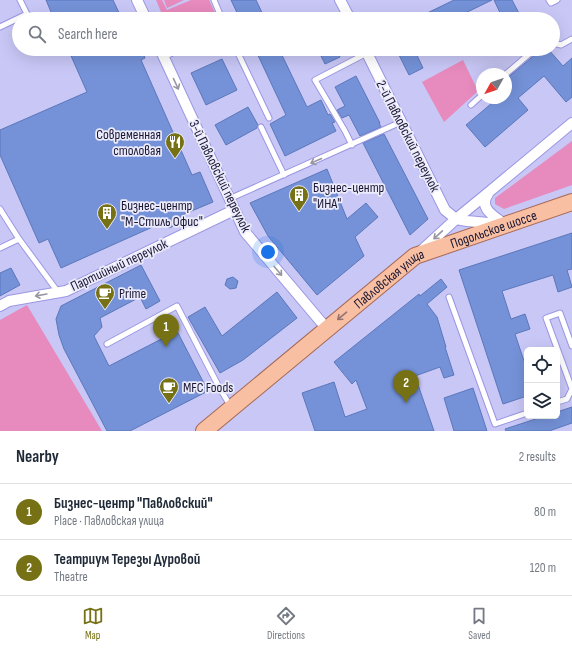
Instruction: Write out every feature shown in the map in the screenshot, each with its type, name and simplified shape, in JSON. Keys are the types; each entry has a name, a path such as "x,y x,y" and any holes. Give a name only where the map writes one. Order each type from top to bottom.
{"main road":[{"name":"Подольское шоссе","path":"415,256 572,202"},
{"name":"Павловская улица","path":"204,431 415,256"}],"street":[{"path":"137,0 143,12"},
{"path":"340,0 346,12"},
{"name":"3-й Павловский переулок","path":"163,56 245,232 327,329"},
{"name":"2-й Павловский переулок","path":"368,56 445,210 456,219"},
{"name":"Павловская улица","path":"415,256 456,219 572,123"},
{"path":"490,192 484,204 486,209 505,225"},
{"name":"Партийный переулок","path":"0,306 9,301 66,290 234,210"},
{"path":"456,219 505,225"}],"lane":[{"path":"20,0 26,12"},
{"path":"214,0 219,12"},
{"path":"549,0 551,3 557,0"},
{"path":"0,27 12,23"},
{"path":"560,45 572,39"},
{"path":"239,56 269,118"},
{"path":"352,145 315,80 357,56"},
{"path":"512,69 527,56"},
{"path":"471,104 476,100"},
{"path":"229,200 401,122"},
{"path":"261,127 284,175"},
{"path":"0,209 18,238 58,292"},
{"path":"0,248 18,238"},
{"path":"449,296 495,424 524,414"},
{"path":"107,344 177,306 219,387 232,408"},
{"path":"560,401 567,399 572,389 546,318 560,313 572,346"}],"shaded area":[{"path":"156,0 162,0 167,10 191,0 209,0 215,12 161,12"},
{"path":"164,0 184,0 167,8"},
{"path":"463,60 476,87 476,93 444,122 422,82"},
{"path":"572,141 572,185 504,209 495,204 495,198"},
{"path":"27,305 102,431 0,431 0,320"}],"building":[{"path":"46,0 113,0 119,12 51,12"},
{"path":"231,0 256,0 262,12 237,12"},
{"path":"454,0 492,0 467,12 429,12"},
{"path":"494,0 512,0 518,12 500,12"},
{"path":"71,56 144,56 145,58 141,60 192,175 200,172 213,202 182,215 185,221 169,228 166,221 61,268 48,239 39,243 0,155 0,130 87,92"},
{"path":"258,56 282,56 307,107 321,100 328,115 330,114 335,122 332,123 336,131 285,156 270,124 286,115"},
{"path":"321,56 340,56 340,57 325,64"},
{"path":"400,56 417,56 423,68 409,75"},
{"path":"534,56 554,56 563,66 572,58 572,97 566,102 544,76 518,98 528,110 485,147 466,125 491,104 512,104 512,74"},
{"path":"222,59 237,90 206,105 191,73"},
{"path":"356,76 381,127 360,136 349,115 342,118 337,110 345,106 335,87"},
{"path":"248,107 258,125 257,128 226,145 215,125"},
{"path":"384,134 428,219 410,235 363,143"},
{"path":"327,169 347,219 366,203 378,217 355,237 364,256 317,295 268,236 250,203"},
{"path":"572,233 572,269 567,270 572,287 558,292 553,275 502,291 511,319 525,314 530,329 515,334 524,361 524,397 503,404 459,270"},
{"path":"141,265 160,301 146,309 140,297 100,318 102,327 94,336 109,366 177,331 208,391 130,431 107,431 64,349 59,335 56,319 61,306"},
{"path":"11,268 20,285 0,296 0,273"},
{"path":"233,277 238,281 236,288 230,289 225,285 227,279"},
{"path":"441,279 447,287 427,304 437,317 454,375 444,378 440,367 415,376 434,431 315,431 302,393 334,382 345,417 367,409 356,380 352,384 334,362 419,294 420,296"},
{"path":"277,292 297,318 243,360 220,373 188,317 205,307 222,336"},
{"path":"473,388 487,431 454,431 444,398"},
{"path":"572,407 572,423 549,431 506,431 505,429 536,419 560,419 560,411"}],"place":[{"name":"Современная столовая","path":"175,159"},
{"name":"Бизнес-центр \"ИНА\"","path":"299,212"},
{"name":"Бизнес-центр \"М-Стиль Офис\"","path":"107,230"},
{"name":"Prime","path":"105,310"},
{"name":"Бизнес-центр \"Павловский\"","path":"166,347"},
{"name":"Театриум Терезы Дуровой","path":"406,403"},
{"name":"MFC Foods","path":"169,404"}]}
